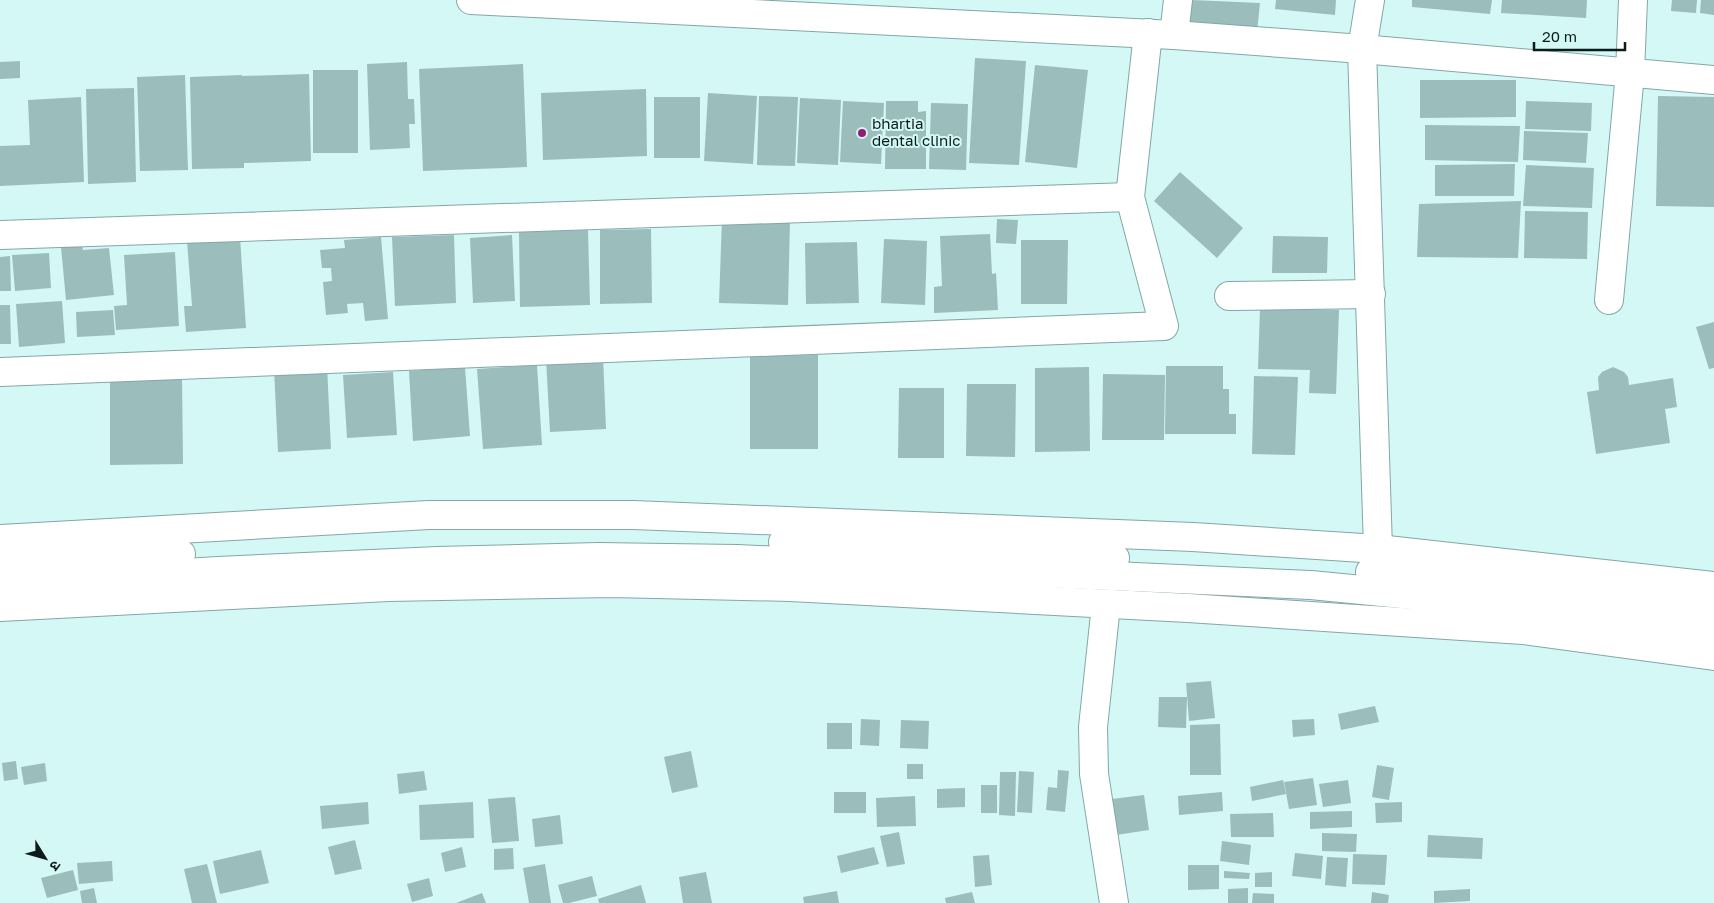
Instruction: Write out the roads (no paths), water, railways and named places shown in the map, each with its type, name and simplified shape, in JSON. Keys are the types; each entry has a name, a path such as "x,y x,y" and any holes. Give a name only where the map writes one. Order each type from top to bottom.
{"street":[{"path":"486,0 1161,34 1362,49 1714,80"},
{"path":"0,372 1164,326 1130,197 1161,34 1178,0"},
{"path":"1370,0 1362,49 1378,549"},
{"path":"1608,300 1630,73 1633,0"},
{"path":"0,235 1130,197"},
{"path":"1229,296 1371,294"},
{"path":"0,539 429,515 633,515 1193,537 1378,549 1714,586"},
{"path":"0,564 492,540 710,541 914,546 1102,558 1337,568 1462,580 1714,611"},
{"path":"0,584 218,571 438,561 598,557 737,559 1311,585 1463,600 1714,631"},
{"path":"0,607 388,587 612,584 790,587 1188,608 1523,630 1714,656"},
{"path":"1106,605 1092,727 1094,774 1114,903"}],"place":[{"name":"bhartia dental clinic","path":"862,133"}]}
